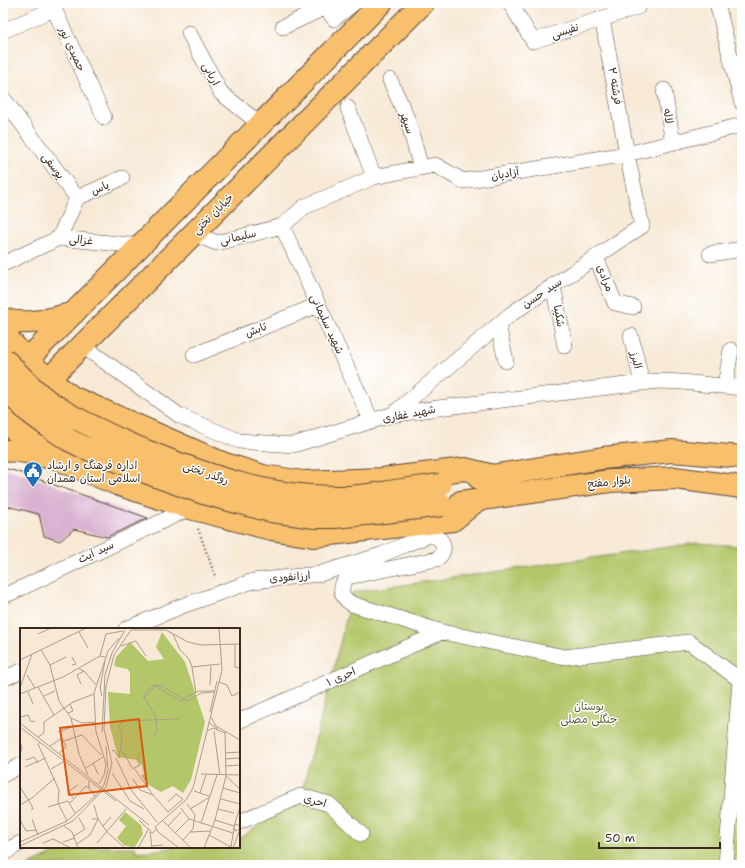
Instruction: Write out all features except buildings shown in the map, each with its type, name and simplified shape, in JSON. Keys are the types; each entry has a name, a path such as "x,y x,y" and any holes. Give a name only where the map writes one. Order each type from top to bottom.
{"main road":[{"name":"خیابان تختی","path":"4,423 49,380 423,3"},
{"path":"3,386 379,4"},
{"path":"4,337 16,322 32,322 74,313"},
{"path":"4,337 49,380 72,397 222,463 263,476 303,482 382,479 465,469 493,476"},
{"path":"3,367 7,361 9,351 4,337"},
{"name":"روگذر تختی","path":"4,337 30,385 52,404 90,426 121,441 202,472 250,487 309,496 356,496 445,503"},
{"path":"80,348 73,361 74,379 77,386 92,399 131,424"},
{"name":"روگذر تختی","path":"3,386 29,412 69,440 83,447 203,493 271,511 315,517 335,517 376,513 445,503"},
{"path":"35,445 33,425 41,406 54,399 72,397"},
{"path":"4,423 35,445 62,461"},
{"path":"3,451 30,452 62,461 117,484 190,508 270,529 313,536 445,503 493,476 603,458 672,451 742,457"},
{"name":"بلوار مفتح","path":"445,503 476,501 610,481 675,478 742,487"}],"street":[{"path":"282,27 324,5 334,19 354,3"},
{"name":"نفیسی","path":"510,3 533,41 638,5"},
{"path":"717,3 742,103"},
{"name":"حمیدی نور","path":"3,31 57,6 104,117"},
{"name":"فرشته ۲","path":"602,18 627,154"},
{"name":"اربابی","path":"189,33 221,93 260,124"},
{"name":"سپهر","path":"390,80 407,118 421,168"},
{"name":"لاله","path":"664,90 673,143"},
{"name":"یوسفی","path":"3,98 77,198"},
{"path":"348,108 374,177"},
{"name":"آزادیان","path":"282,226 304,207 374,177 435,165 463,181 627,154 742,126"},
{"name":"سید حسن","path":"391,415 511,314 642,226 627,154"},
{"name":"یاس","path":"77,198 122,178"},
{"path":"59,238 77,198"},
{"name":"سلیمانی","path":"194,234 217,243 282,226"},
{"name":"شهید سلیمانی","path":"282,226 372,422"},
{"name":"غزالی","path":"3,264 59,238 140,246"},
{"path":"710,254 742,249"},
{"name":"مرادی","path":"596,257 615,303 633,307"},
{"name":"شکیبا","path":"554,285 565,346"},
{"name":"تابش","path":"194,355 318,305"},
{"path":"498,325 506,361"},
{"name":"البرز","path":"631,336 642,383"},
{"name":"شهید غفاری","path":"80,348 180,416 239,442 293,446 391,415 438,408 658,381 742,388"},
{"path":"725,386 731,350"},
{"name":"ارزانفودی","path":"128,628 182,606 252,581 320,574 381,555 427,536 445,503"},
{"name":"سید آیت","path":"3,596 190,508"},
{"path":"427,536 437,537 441,541 443,551 441,556 437,559 348,577 342,588 344,598 352,604 442,632 565,657 689,642 740,680 726,865"},
{"name":"احری ۱","path":"240,721 442,632"},
{"path":"3,679 20,671"},
{"path":"3,775 20,766"},
{"name":"احری","path":"240,822 301,796 329,804 361,834"},
{"path":"3,854 20,844"}],"path":[{"path":"190,508 221,592"}],"green space":[{"name":"بوستان جنگلی مصلی","path":"697,543 742,546 742,865 29,865 66,848 135,848 137,852 173,848 240,848 240,838 301,796 353,592"}],"place":[{"name":"اداره فرهنگ و ارشاد اسلامی استان همدان","path":"33,488"}]}
